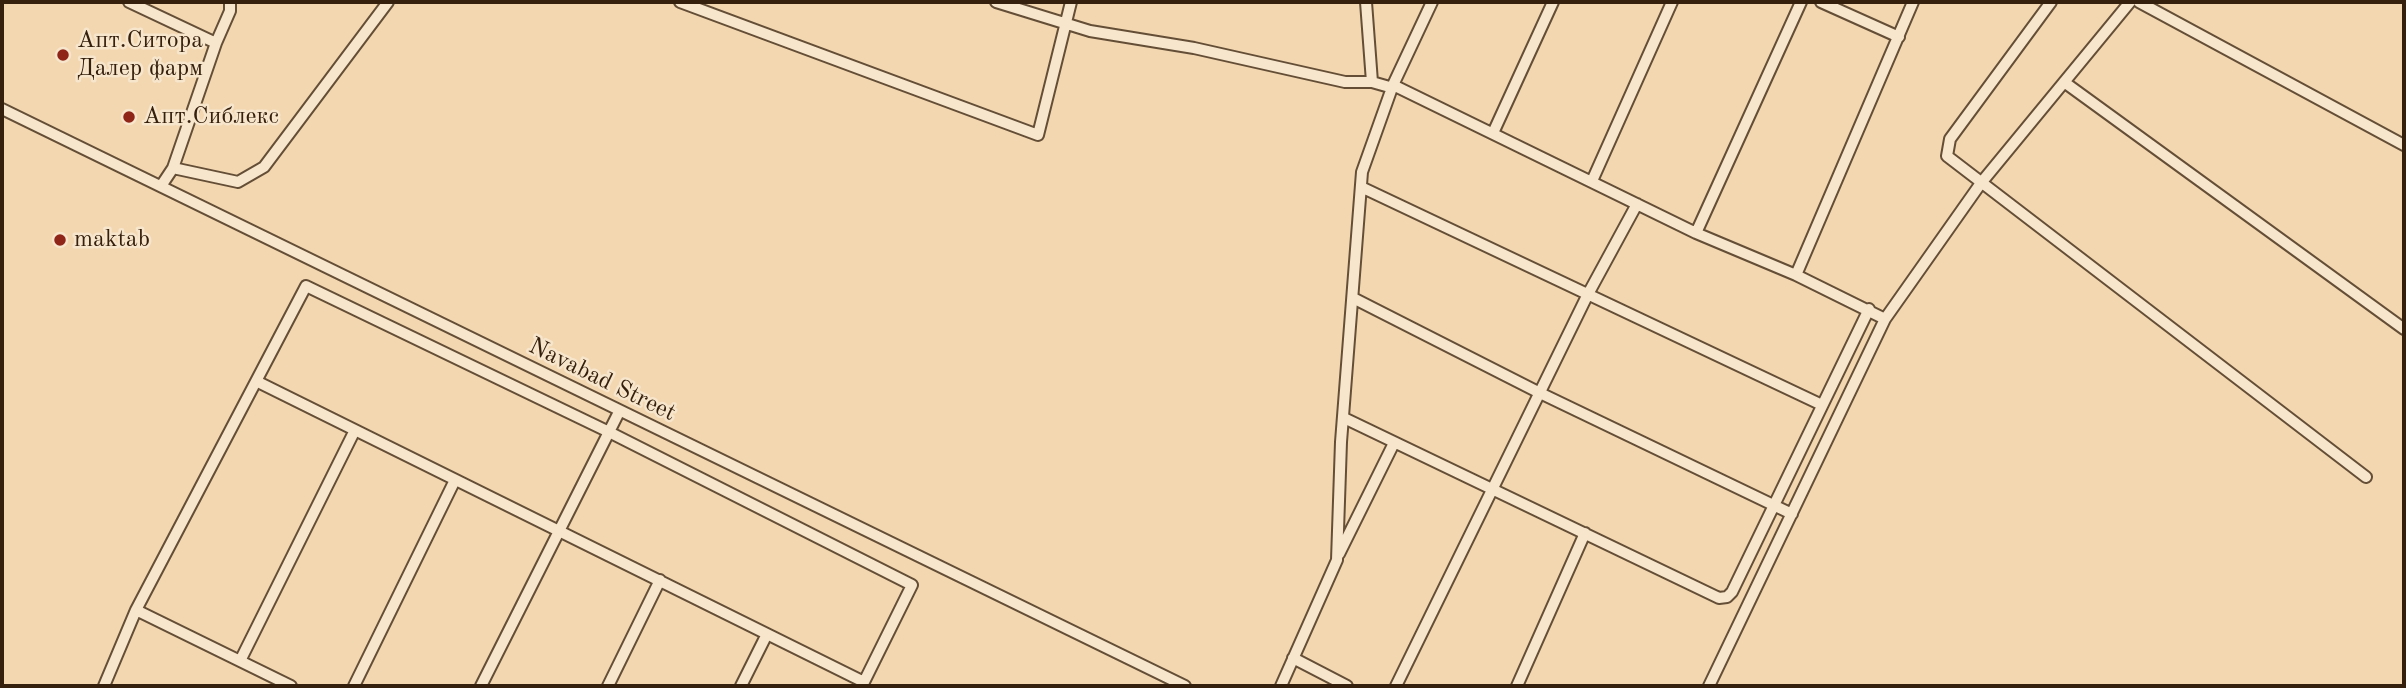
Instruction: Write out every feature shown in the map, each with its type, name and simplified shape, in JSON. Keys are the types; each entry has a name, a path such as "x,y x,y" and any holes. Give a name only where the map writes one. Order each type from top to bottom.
{"street":[{"path":"129,2 216,43"},
{"path":"161,186 173,169 230,10 230,2"},
{"path":"173,169 238,182 264,167 388,2"},
{"path":"680,2 1038,135 1071,2"},
{"path":"996,2 1064,23 1194,48 1345,82 1372,82 1393,87 1696,233 1796,275 1870,309 1885,319"},
{"path":"1366,2 1372,82"},
{"path":"1337,560 1344,418 1362,172 1393,87 1432,2"},
{"path":"1493,134 1553,2"},
{"path":"1592,181 1672,2"},
{"path":"1696,233 1801,2"},
{"path":"1821,2 1899,37"},
{"path":"1796,275 1913,2"},
{"path":"2051,2 1946,148 1947,156 2366,477"},
{"path":"1709,686 1885,319 1981,183 2130,2"},
{"path":"2139,2 2404,145"},
{"path":"2064,82 2404,329"},
{"name":"Navabad Street","path":"3,112 161,186 619,412 1185,686"},
{"path":"1362,187 1587,296 1822,405"},
{"path":"1396,686 1587,296 1637,204"},
{"path":"104,686 136,610 306,286 607,431 912,585 863,684 660,580 258,382"},
{"path":"1353,298 1540,393 1792,513"},
{"path":"1344,418 1719,598 1727,597 1732,592 1870,309"},
{"path":"481,686 607,431 619,412"},
{"path":"240,661 355,430"},
{"path":"1282,686 1337,560 1394,443"},
{"path":"354,686 455,480"},
{"path":"1517,686 1585,533"},
{"path":"608,686 660,580"},
{"path":"136,610 291,686"},
{"path":"741,686 767,634"},
{"path":"1293,658 1347,686"}],"place":[{"name":"Апт.Ситора Далер фарм","path":"63,55"},
{"name":"Апт.Сиблекс","path":"129,117"},
{"name":"maktab","path":"60,240"}]}
